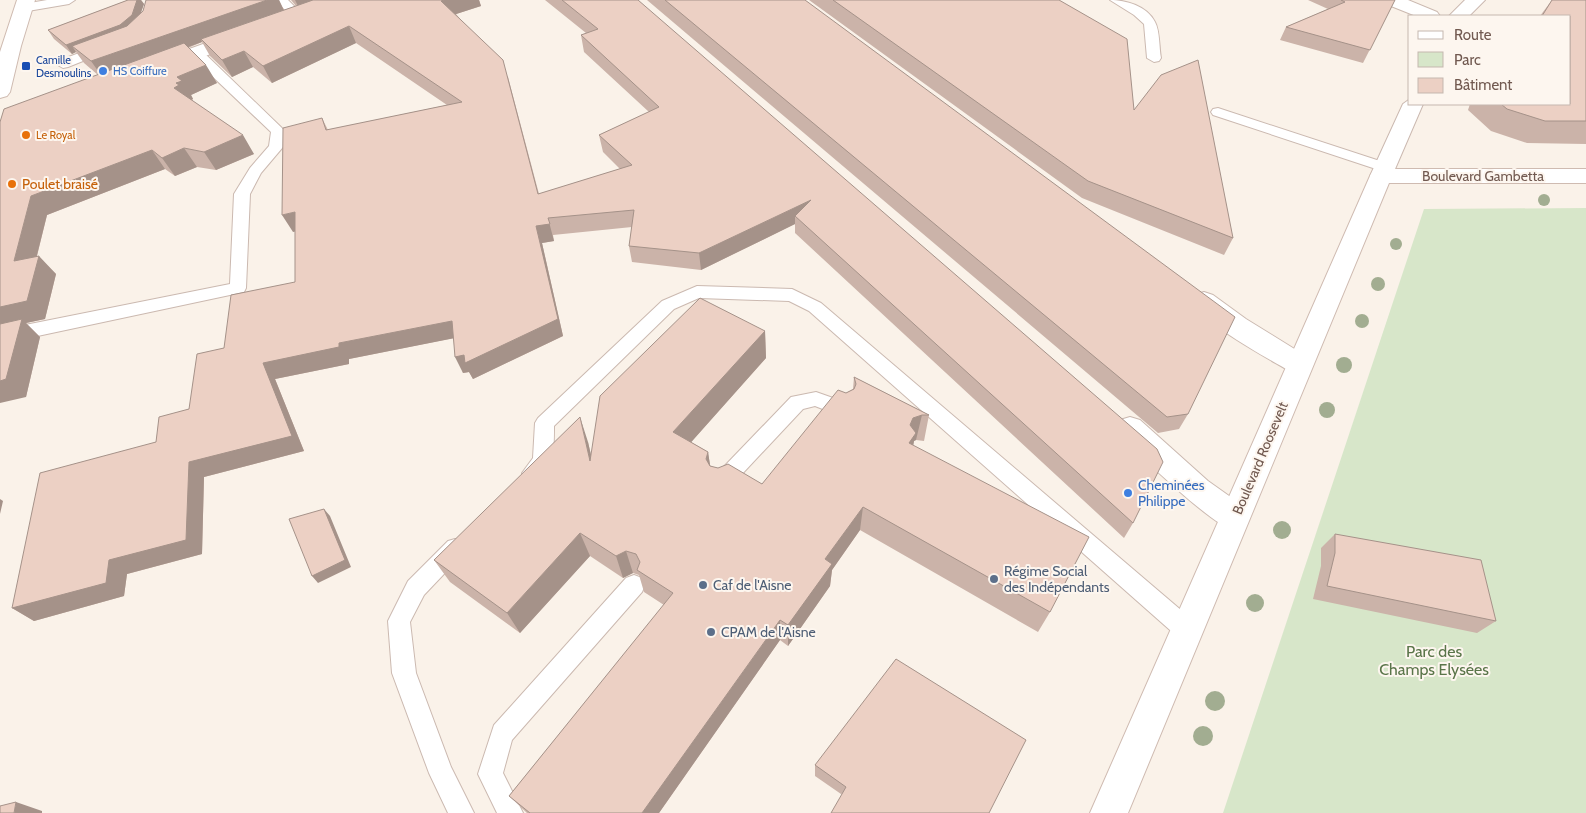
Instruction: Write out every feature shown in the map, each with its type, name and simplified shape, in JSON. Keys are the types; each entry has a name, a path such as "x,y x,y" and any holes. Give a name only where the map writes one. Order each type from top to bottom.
{"main road":[{"path":"1392,0 1429,15"},
{"path":"1459,15 1476,0"},
{"path":"0,92 5,48 24,4"},
{"path":"280,22 305,13"},
{"path":"140,73 261,29"},
{"name":"Boulevard Roosevelt","path":"1109,813 1382,171 1413,105"},
{"name":"Boulevard Gambetta","path":"1382,171 1586,176"},
{"path":"1190,291 1238,326 1300,365"},
{"path":"1109,410 1198,490 1235,517"}],"lane":[{"path":"24,4 69,0"},
{"path":"281,0 305,13"},
{"path":"1116,0 1138,12 1150,23 1154,58"},
{"path":"63,64 114,44"},
{"path":"0,337 238,288 242,194 255,171 276,147 278,131 196,53"},
{"path":"1218,112 1382,171"},
{"path":"522,482 543,461 545,423 668,305 697,292 792,295 815,307 1187,630"},
{"path":"721,483 798,402 816,399 843,408"},
{"path":"1012,502 1089,545"},
{"path":"460,813 441,773 404,674 399,621 416,588 465,538"},
{"path":"510,813 490,774 502,733 634,585"}],"green space":[{"name":"Parc des Champs Elysées","path":"1586,208 1586,813 1223,813 1424,209"}],"building":[{"path":"128,0 137,0 132,15 120,25 66,45 48,30"},
{"path":"146,0 267,0 91,61 72,46 127,26 143,11"},
{"path":"313,0 444,0 441,1 503,60 538,194 632,165 599,135 659,107 581,35 598,29 562,0 638,0 1157,449 1163,462 1133,523 795,216 811,200 699,253 629,246 634,210 548,218 550,224 536,226 558,319 465,363 464,355 455,357 452,321 339,343 339,347 263,363 292,436 189,462 186,540 109,560 106,583 12,608 40,473 156,442 159,417 189,409 197,354 224,348 231,295 295,282 295,212 282,215 283,128 322,118 326,130 462,102 349,26 263,66 244,51 222,60 201,39"},
{"path":"665,0 805,0 1235,317 1188,414 1167,417"},
{"path":"833,0 1059,0 1127,39 1134,110 1161,75 1198,60 1233,238 1088,181"},
{"path":"1341,0 1395,0 1370,50 1286,27 1345,2"},
{"path":"1552,0 1586,0 1586,121 1545,121 1507,109 1502,105 1571,105 1571,15 1543,15"},
{"path":"184,43 206,65 177,77 182,81 176,83 179,85 174,88 243,135 204,152 184,148 162,158 152,150 31,196 14,261 39,256 27,301 0,307 0,122 4,109"},
{"path":"700,298 765,331 673,432 708,452 706,459 710,466 718,468 728,464 762,484 838,390 846,393 854,389 856,384 854,377 929,415 913,418 910,425 916,433 909,443 1089,537 1050,612 863,507 825,559 832,564 788,625 780,620 642,813 530,813 509,796 673,593 637,570 640,562 636,554 626,551 616,556 580,533 507,613 434,560 580,417 590,461 600,396"},
{"path":"22,319 6,379 0,381 0,324"},
{"path":"324,509 345,560 312,576 289,519"},
{"path":"1335,534 1481,560 1496,621 1327,586 1335,553"},
{"path":"896,659 1026,740 989,813 831,813 846,787 815,765"},
{"path":"16,802 14,813 0,813 0,806"}],"place":[{"name":"Camille Desmoulins","path":"26,66"},
{"name":"HS Coiffure","path":"103,71"},
{"name":"Le Royal","path":"26,135"},
{"name":"Poulet braisé","path":"12,184"},
{"name":"Cheminées Philippe","path":"1128,493"},
{"name":"Régime Social des Indépendants","path":"994,579"},
{"name":"Caf de l'Aisne","path":"703,585"},
{"name":"CPAM de l'Aisne","path":"711,632"}]}
